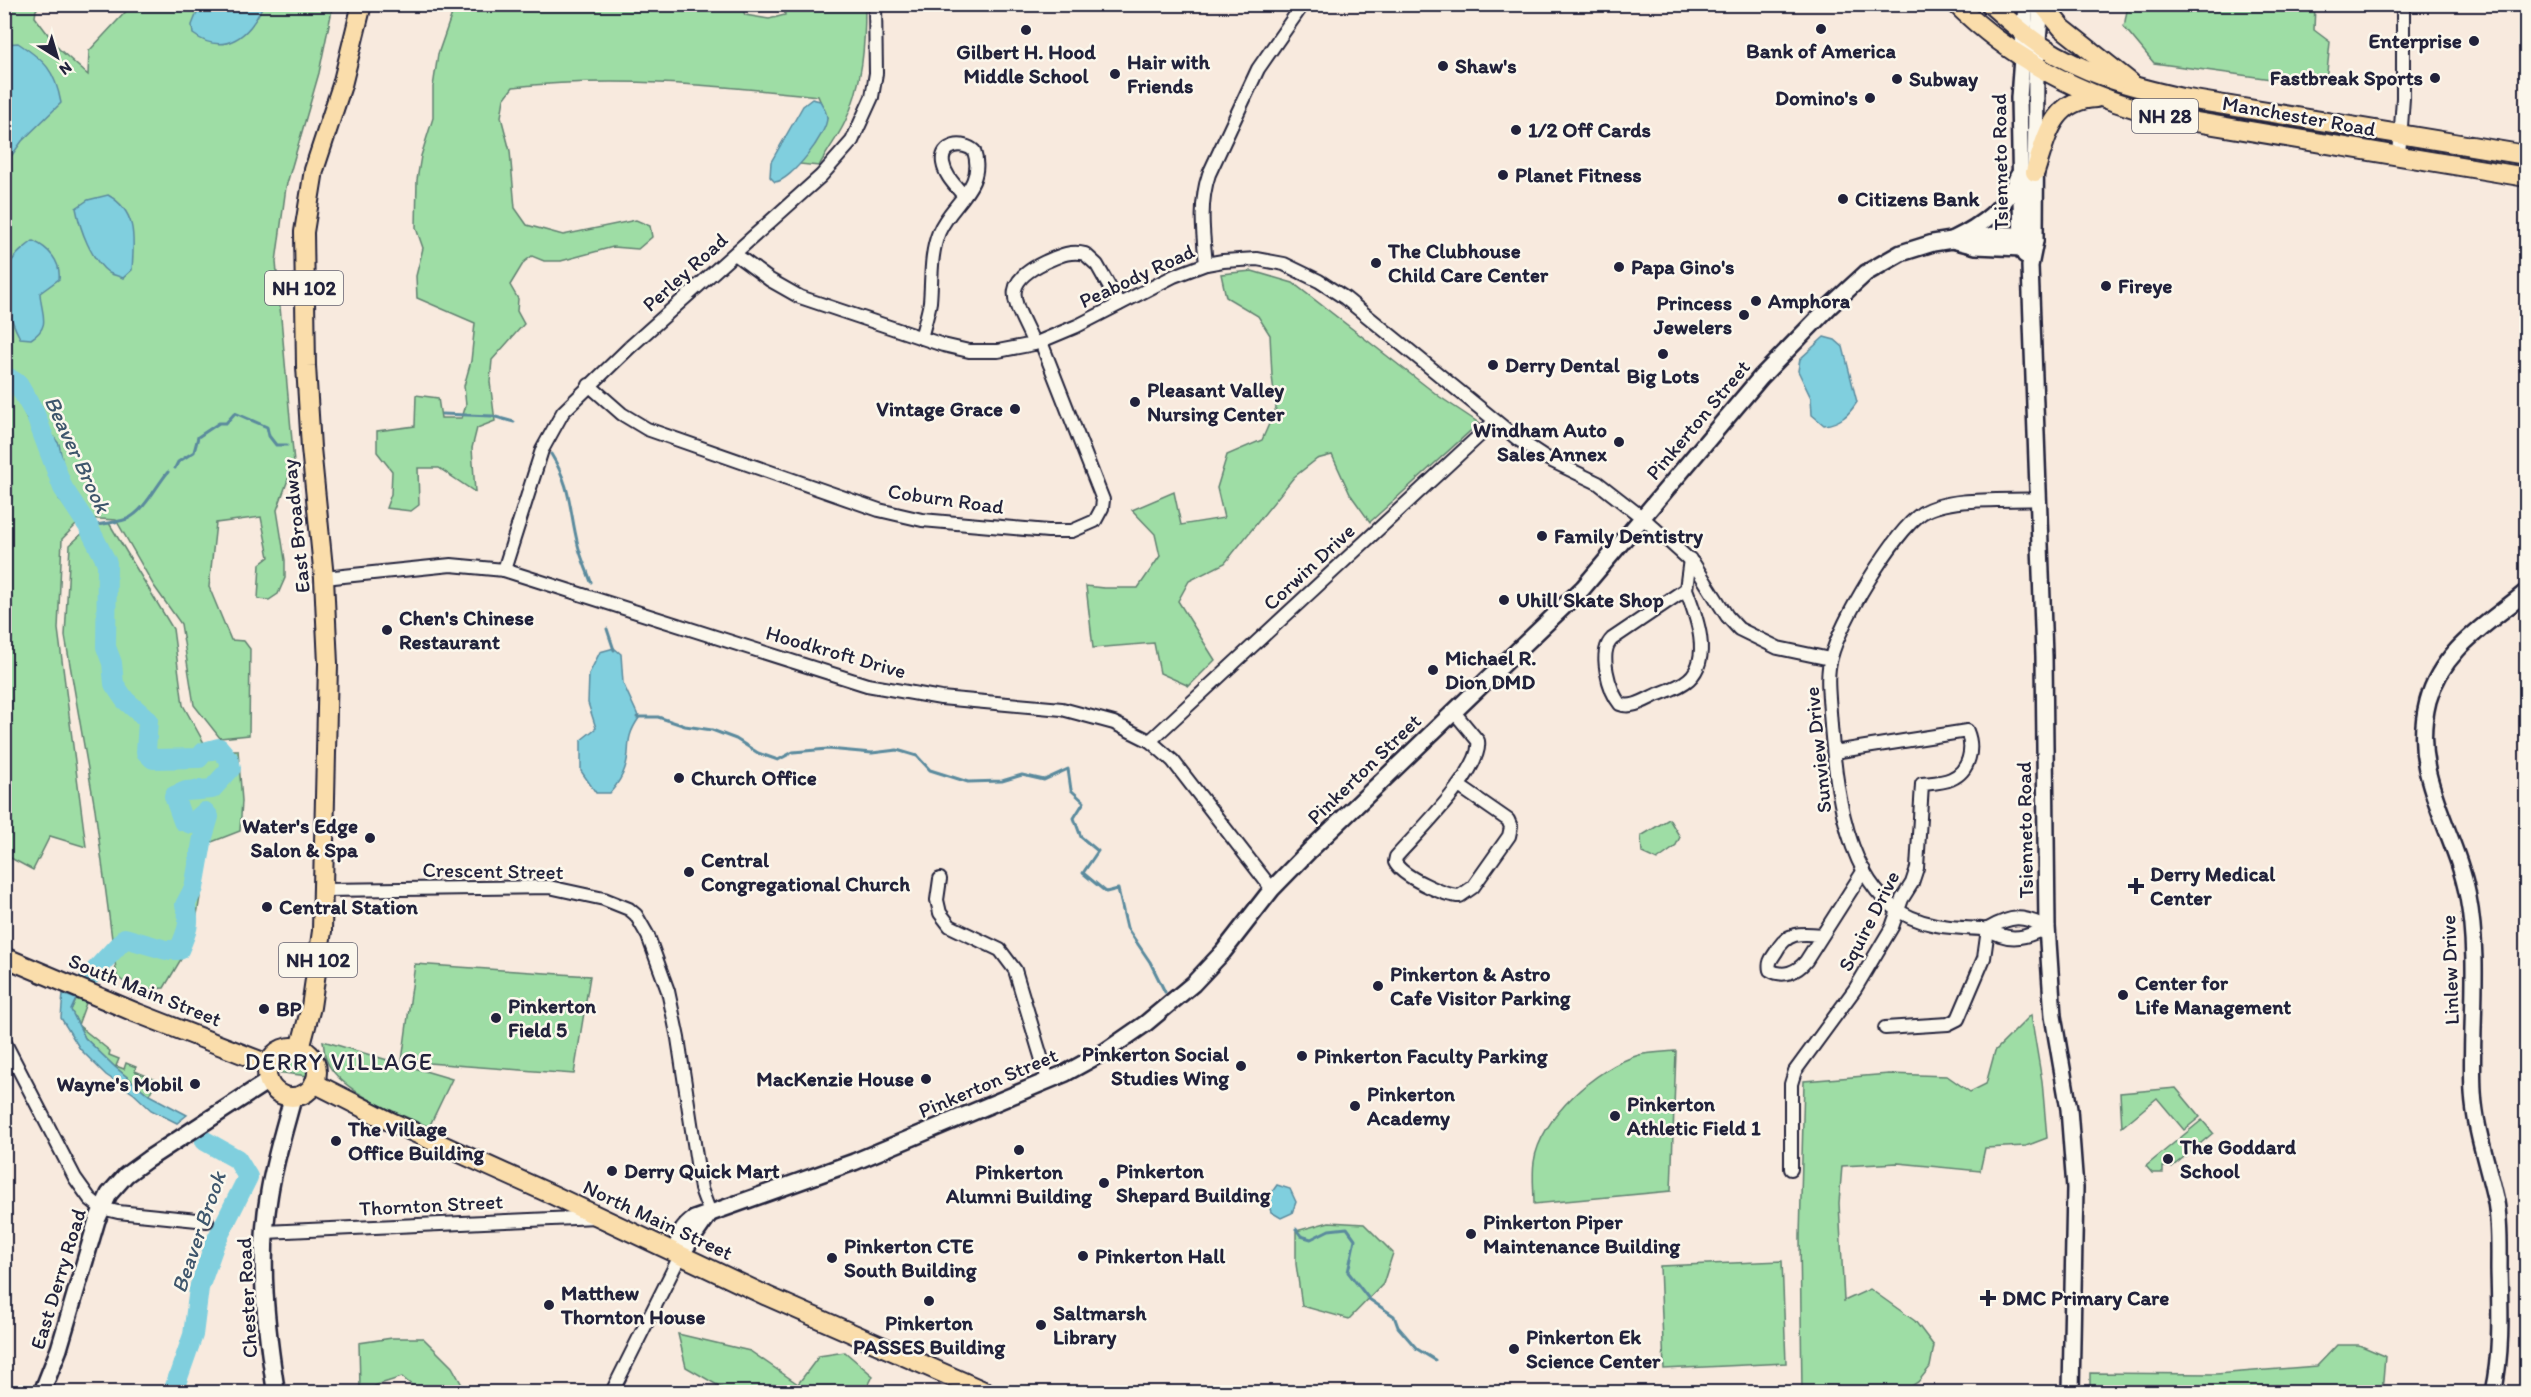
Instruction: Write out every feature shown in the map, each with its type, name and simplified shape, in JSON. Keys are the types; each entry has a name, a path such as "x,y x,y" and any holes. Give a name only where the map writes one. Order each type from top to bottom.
{"main road":[{"name":"East Broadway","path":"300,1049 312,999 322,931 328,664 324,578 311,448 306,366 304,232 314,170 342,85 362,4"},
{"name":"NH 28","path":"1956,4 1976,23 2029,61"},
{"name":"NH 28","path":"1990,4 2039,44"},
{"path":"2041,4 2062,28 2136,88"},
{"name":"Manchester Road","path":"2039,44 2110,80 2136,88 2182,98 2526,155"},
{"name":"Manchester Road","path":"2029,61 2060,80 2100,98 2172,118 2526,177"},
{"path":"2027,170 2058,116 2075,101 2100,98"},
{"name":"South Main Street","path":"4,957 64,981 268,1072"},
{"path":"291,1048 300,1049 314,1061 316,1068 314,1083 305,1093 293,1097 278,1093 268,1072 279,1051 291,1048"},
{"name":"North Main Street","path":"314,1083 389,1122 680,1256 986,1392"},
{"name":"Chester Road","path":"276,1392 264,1287 265,1232 269,1196 293,1097"}],"street":[{"name":"Perley Road","path":"504,570 537,464 549,435 563,411 834,163 859,130 872,97 876,73 875,4"},
{"path":"2026,4 2024,33 2029,61"},
{"path":"2029,61 2039,44 2041,4"},
{"path":"2399,156 2403,98 2403,4"},
{"path":"1206,264 1202,210 1204,190 1209,174 1258,69 1299,10"},
{"name":"Tsienneto Road","path":"2029,61 2026,241 2030,266 2044,656 2047,927 2053,1016 2069,1110 2073,1168 2075,1231 2071,1392"},
{"path":"1958,241 2002,205 2027,170"},
{"path":"921,338 929,304 932,263 938,236 944,223 964,196"},
{"name":"Pinkerton Street","path":"680,1256 678,1242 685,1226 694,1219 854,1162 1048,1080 1106,1051 1145,1024 1179,997 1223,952 1272,889 1583,588 1761,377 1854,284 1878,265 1920,246 1979,237 2026,241"},
{"name":"Coburn Road","path":"588,386 622,414 647,429 879,510 922,520 1072,531 1095,521 1102,508 1103,500 1037,343 1016,301 1014,289 1021,276 1043,263 1070,252 1087,255 1095,263 1119,304"},
{"name":"Peabody Road","path":"735,254 770,280 800,297 921,338 969,351 998,351 1037,343 1174,276 1206,264 1238,259 1267,260 1284,264 1319,281 1345,298 1494,422 1548,459 1598,483 1643,518 1690,559 1727,616 1739,629 1778,648 1830,659"},
{"name":"Corwin Drive","path":"1150,741 1494,422"},
{"name":"Sunview Drive","path":"2038,499 1964,502 1933,508 1922,514 1907,529 1865,586 1846,620 1830,659 1829,688 1834,752 1842,807 1848,830 1864,870 1878,891 1898,910 1922,922 1988,929 2003,936 2030,937 2047,927"},
{"path":"1686,589 1612,639 1605,648 1605,660 1613,693 1623,705 1633,705 1677,687 1696,670 1700,656 1698,631 1686,589 1690,559"},
{"name":"Hoodkroft Drive","path":"324,578 409,567 451,565 504,570 867,685 941,698 1082,713 1114,723 1150,741 1180,770 1272,889"},
{"name":"Linlew Drive","path":"2493,1392 2499,1329 2498,1221 2475,1109 2472,920 2462,871 2429,783 2424,759 2423,728 2429,698 2439,675 2456,650 2477,630 2526,592"},
{"path":"1454,712 1475,736 1479,746 1474,762 1459,786 1396,857 1395,862 1402,871 1446,894 1460,896 1473,887 1509,836 1511,827 1508,820 1459,786"},
{"name":"Squire Drive","path":"1791,1169 1791,1084 1795,1071 1855,989 1892,927 1917,868 1922,784 1951,779 1963,769 1971,749 1967,730 1834,752"},
{"path":"1822,935 1864,870"},
{"path":"940,879 937,900 940,913 950,926 1000,950 1015,970 1048,1080"},
{"name":"Crescent Street","path":"324,890 549,887 604,899 623,906 636,915 648,936 673,1009 701,1189 710,1213"},
{"name":"Sunview Drive","path":"1988,929 2015,918 2028,918 2047,927"},
{"path":"1884,1028 1948,1024 1958,1019 1984,958 1988,929"},
{"path":"4,1041 75,1178 86,1194 101,1208 207,1221"},
{"name":"East Derry Road","path":"42,1392 59,1349 101,1208 116,1185 136,1167 268,1072"},
{"name":"Thornton Street","path":"265,1232 599,1217"},
{"path":"612,1392 680,1256"}],"green space":[{"path":"5,5 40,5 35,17 59,49 88,75 89,51 132,5 333,5 319,73 286,187 276,262 294,463 277,510 285,560 285,578 278,594 269,600 258,599 260,564 269,557 261,517 216,523 209,587 231,640 244,641 250,649 249,735 220,738 194,705 181,624 154,586 116,520 83,518 62,539 58,629 86,847 50,836 33,870 5,855"},
{"path":"455,5 741,5 745,15 769,19 785,15 784,5 865,5 863,50 859,79 851,108 819,166 799,164 815,144 827,118 818,96 666,83 589,82 513,87 504,99 501,117 510,151 515,208 527,225 563,235 636,220 650,226 652,237 638,249 613,247 561,261 544,261 532,256 524,262 510,285 518,299 517,311 524,324 492,360 490,382 495,421 477,428 472,448 475,492 439,468 418,468 419,505 411,511 386,508 391,494 392,471 377,452 377,431 415,426 416,395 438,398 441,418 462,418 466,405 464,386 471,361 475,323 417,298 416,276 423,248 416,228 417,180 421,156 433,118 433,87 438,54"},
{"path":"2128,5 2315,5 2314,30 2330,42 2326,82 2301,83 2154,63 2124,27"},
{"path":"1252,271 1293,283 1440,397 1479,423 1370,522 1350,494 1332,455 1317,459 1294,477 1225,563 1189,581 1178,601 1215,660 1189,686 1160,673 1154,643 1093,648 1086,586 1138,588 1160,556 1155,534 1132,510 1174,492 1181,525 1224,518 1217,488 1227,455 1262,440 1276,408 1270,335 1258,316 1226,297 1221,274"},
{"path":"109,523 173,629 183,705 208,750 238,750 242,801 240,831 209,843 193,939 164,988 136,990 117,977 95,809 65,636 70,545 88,528"},
{"path":"1669,819 1680,837 1675,847 1657,860 1642,853 1641,836"},
{"name":"Pinkerton Field 5","path":"415,964 590,976 574,1074 402,1061"},
{"path":"76,999 86,1003 78,1024 71,1010"},
{"path":"2031,1015 2042,1081 2047,1138 2026,1146 1985,1148 1980,1171 1898,1163 1842,1166 1839,1203 1844,1301 1870,1289 1915,1321 1934,1346 1930,1367 1918,1382 1902,1392 1802,1392 1800,1237 1804,1081 1889,1074 1947,1076 1970,1092 1986,1084 1995,1051"},
{"path":"79,1026 110,1051 109,1055 119,1059 116,1066 124,1069 126,1063 136,1067 135,1071 156,1080 149,1095 115,1067 85,1038"},
{"path":"323,1041 452,1079 429,1127 386,1108 343,1082 326,1059"},
{"name":"Pinkerton Athletic Field 1","path":"1676,1051 1671,1191 1534,1204 1533,1167 1539,1145 1547,1128 1573,1096 1623,1061 1643,1054"},
{"path":"288,1059 303,1064 309,1076 274,1072 281,1062"},
{"path":"2176,1088 2200,1117 2184,1130 2157,1098 2122,1127 2120,1093"},
{"path":"2202,1120 2213,1133 2172,1167 2163,1167 2163,1173 2152,1173 2146,1166"},
{"path":"1329,1222 1364,1224 1393,1253 1383,1284 1349,1319 1302,1306 1296,1264 1296,1231"},
{"path":"1782,1261 1786,1363 1664,1369 1660,1266"},
{"path":"678,1334 750,1351 798,1384 819,1356 845,1352 873,1376 865,1392 729,1392 686,1367"},
{"path":"392,1338 423,1338 452,1367 466,1392 420,1392 402,1377 377,1385 365,1392 360,1388 359,1343"},
{"path":"2337,1345 2359,1345 2385,1356 2382,1392 2090,1392 2090,1373 2216,1374 2317,1366"}],"water":[{"path":"200,4 263,5 258,16 243,34 235,40 215,44 204,41 193,34 192,25"},
{"path":"18,43 47,67 56,82 61,103 22,141 5,165 5,44"},
{"path":"812,99 820,101 825,109 827,118 821,135 798,166 782,180 775,182 770,177 771,162 803,106"},
{"path":"108,195 125,210 132,228 132,270 123,278 109,273 97,260 83,234 76,208 88,200"},
{"path":"33,241 53,256 58,267 59,279 40,293 44,319 41,329 31,339 20,338 16,330 9,312 6,282 12,260"},
{"path":"1824,337 1835,340 1843,347 1857,402 1843,418 1835,423 1824,425 1812,415 1811,398 1798,371 1800,359"},
{"path":"24,390 59,444 68,489 89,522 81,528 59,499 50,451 45,440 27,420 16,391"},
{"path":"614,648 621,654 623,683 639,718 629,739 627,761 621,778 610,793 596,793 581,771 581,740 596,728 588,703 589,674 600,652"},
{"path":"63,994 76,999 71,1010 85,1038 149,1095 187,1115 177,1123 151,1110 134,1094 106,1075 80,1049 61,1018"},
{"path":"1277,1185 1290,1189 1296,1202 1292,1213 1281,1218 1271,1212 1267,1199"}],"waterway":[{"name":"Beaver Brook","path":"4,375 18,384 35,414 63,488 88,526 107,563 106,647 112,663 114,684 125,700 148,720 146,752 153,759 199,758 204,752 219,748 229,760 231,768 212,789 186,791 174,796 183,821 191,824 205,812 209,817 194,888 185,905 188,922 179,950 166,950 125,938 90,976"},
{"path":"175,468 178,462 194,452 198,437 219,423 226,423 235,413 267,427 269,436 276,445 287,445"},
{"path":"442,414 492,416 514,422"},
{"path":"551,454 563,478 579,550 591,582"},
{"path":"88,526 118,522 133,516 168,472"},
{"path":"607,629 614,650"},
{"path":"637,717 658,717 685,726 712,730 736,739 758,753 778,760 793,752 828,749 872,753 897,750 917,756 930,770 968,782 1002,781 1022,775 1044,780 1068,769 1071,790 1084,802 1074,818 1081,837 1098,851 1083,873 1106,892 1118,889 1127,928 1150,962 1165,992"},
{"name":"Beaver Brook","path":"173,1392 193,1335 199,1288 215,1243 248,1177 237,1159 205,1141"},
{"path":"1296,1229 1301,1236 1311,1239 1329,1230 1347,1228 1355,1239 1348,1272 1369,1299 1394,1316 1398,1327 1417,1349 1435,1360"}],"place":[{"name":"Bank of America","path":"1821,29"},
{"name":"Gilbert H. Hood Middle School","path":"1026,30"},
{"name":"Enterprise","path":"2474,41"},
{"name":"Shaw's","path":"1443,66"},
{"name":"Hair with Friends","path":"1115,74"},
{"name":"Fastbreak Sports","path":"2435,78"},
{"name":"Subway","path":"1897,79"},
{"name":"Domino's","path":"1870,98"},
{"name":"1/2 Off Cards","path":"1516,130"},
{"name":"Planet Fitness","path":"1503,175"},
{"name":"Citizens Bank","path":"1843,199"},
{"name":"The Clubhouse Child Care Center","path":"1376,263"},
{"name":"Papa Gino's","path":"1619,267"},
{"name":"Fireye","path":"2106,286"},
{"name":"Amphora","path":"1756,301"},
{"name":"Princess Jewelers","path":"1744,315"},
{"name":"Big Lots","path":"1663,354"},
{"name":"Derry Dental","path":"1493,365"},
{"name":"Pleasant Valley Nursing Center","path":"1135,402"},
{"name":"Vintage Grace","path":"1015,409"},
{"name":"Windham Auto Sales Annex","path":"1619,442"},
{"name":"Family Dentistry","path":"1542,536"},
{"name":"Uhill Skate Shop","path":"1504,600"},
{"name":"Chen's Chinese Restaurant","path":"387,630"},
{"name":"Michael R. Dion DMD","path":"1433,670"},
{"name":"Church Office","path":"679,778"},
{"name":"Water's Edge Salon & Spa","path":"370,838"},
{"name":"Central Congregational Church","path":"689,872"},
{"name":"Derry Medical Center","path":"2136,886"},
{"name":"Central Station","path":"267,907"},
{"name":"Pinkerton & Astro Cafe Visitor Parking","path":"1378,986"},
{"name":"Center for Life Management","path":"2123,995"},
{"name":"BP","path":"264,1009"},
{"name":"Pinkerton Field 5","path":"496,1018"},
{"name":"Pinkerton Faculty Parking","path":"1302,1056"},
{"name":"Pinkerton Social Studies Wing","path":"1241,1066"},
{"name":"MacKenzie House","path":"926,1079"},
{"name":"Wayne's Mobil","path":"195,1084"},
{"name":"Pinkerton Academy","path":"1355,1106"},
{"name":"Pinkerton Athletic Field 1","path":"1615,1116"},
{"name":"The Village Office Building","path":"336,1141"},
{"name":"Pinkerton Alumni Building","path":"1019,1150"},
{"name":"The Goddard School","path":"2168,1159"},
{"name":"Derry Quick Mart","path":"612,1171"},
{"name":"Pinkerton Shepard Building","path":"1104,1183"},
{"name":"Pinkerton Piper Maintenance Building","path":"1471,1234"},
{"name":"Pinkerton Hall","path":"1083,1256"},
{"name":"Pinkerton CTE South Building","path":"832,1258"},
{"name":"DMC Primary Care","path":"1988,1298"},
{"name":"Pinkerton PASSES Building","path":"929,1301"},
{"name":"Matthew Thornton House","path":"549,1305"},
{"name":"Saltmarsh Library","path":"1041,1325"},
{"name":"Pinkerton Ek Science Center","path":"1514,1349"}],"district":[{"name":"DERRY VILLAGE","path":"339,1062"}]}
